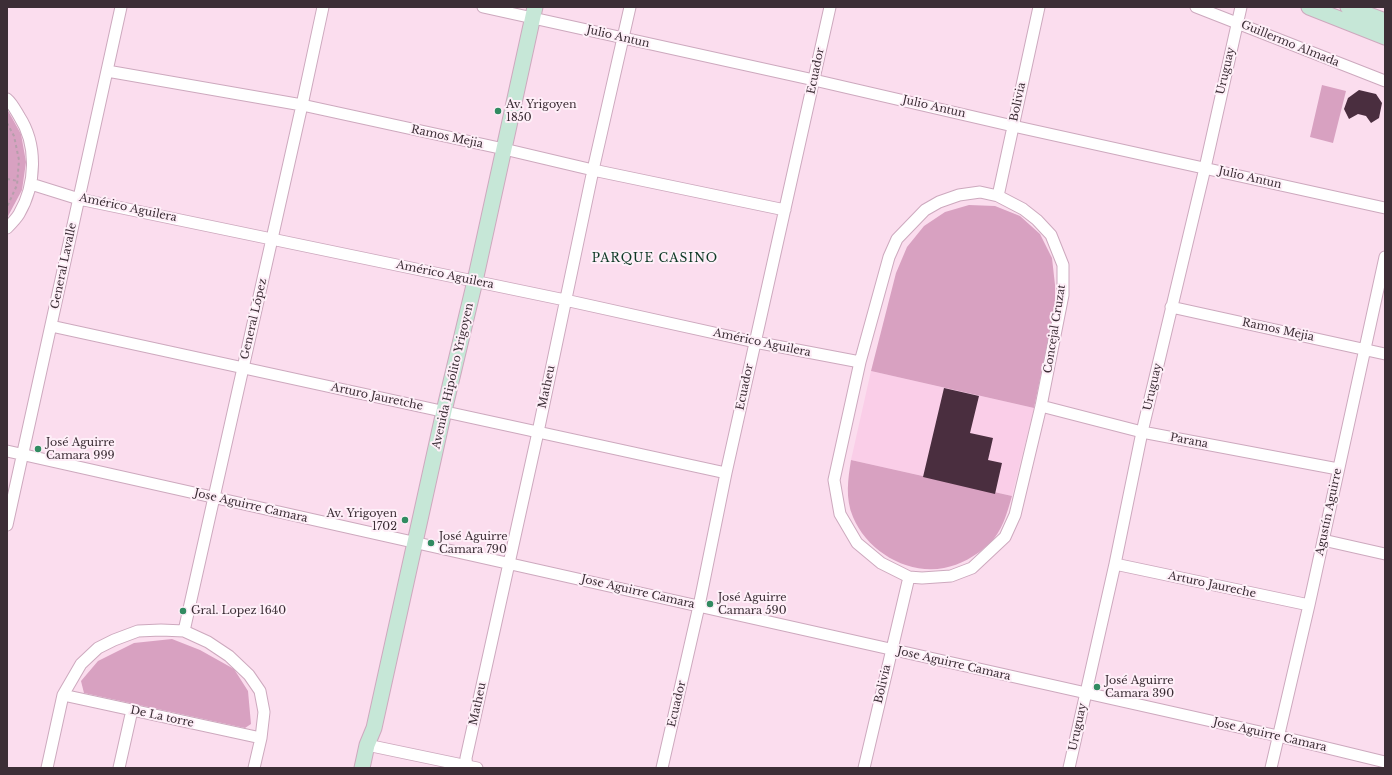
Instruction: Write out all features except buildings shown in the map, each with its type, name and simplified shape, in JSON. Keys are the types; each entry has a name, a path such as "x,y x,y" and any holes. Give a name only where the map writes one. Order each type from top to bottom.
{"main road":[{"path":"1310,7 1385,36"},
{"path":"1348,7 1385,21"},
{"name":"Avenida Hipólito Yrigoyen","path":"362,768 367,745 374,728 410,542 500,148 529,12"}],"street":[{"name":"General Lavalle","path":"7,525 121,7"},
{"name":"General López","path":"184,631 215,498 323,7"},
{"name":"Julio Antun","path":"483,7 529,12 623,38 1385,208"},
{"name":"Matheu","path":"470,767 466,758 538,432 593,170 630,7"},
{"name":"Ecuador","path":"662,768 699,606 726,473 830,7"},
{"name":"Bolivia","path":"998,196 1039,7"},
{"name":"Guillermo Almada","path":"1196,7 1385,81"},
{"name":"Uruguay","path":"1069,768 1115,564 1142,432 1205,168 1241,7"},
{"name":"Ramos Mejia","path":"107,71 302,105 593,170 785,210"},
{"path":"7,99 25,125 33,152 31,184 26,200 18,216 7,228"},
{"name":"Américo Aguilera","path":"31,184 79,199 272,238 755,342 860,362"},
{"name":"Concejal Cruzat","path":"980,192 998,196 1023,209 1037,220 1051,235 1063,265 1062,295 1042,406 1016,515 1005,537 972,568 951,576 922,578 909,577 881,563 857,543 840,514 834,480 860,362 889,257 898,239 925,210 939,202 959,195 980,192"},
{"name":"Agustín Aguirre","path":"1271,768 1309,605 1385,257"},
{"name":"Ramos Mejia","path":"1171,307 1385,354"},
{"name":"Arturo Jauretche","path":"51,326 726,473"},
{"name":"Parana","path":"1042,406 1142,432 1338,469"},
{"name":"Jose Aguirre Camara","path":"7,451 1278,736 1385,762"},
{"path":"1323,540 1385,554"},
{"name":"Arturo Jaureche","path":"1115,564 1309,605"},
{"name":"Bolivia","path":"864,768 909,577"},
{"path":"47,768 64,696 81,664 98,648 114,640 138,631 161,630 184,631 208,642 229,656 249,676 260,691 264,712 261,738 254,768"},
{"name":"De La torre","path":"64,696 261,738"},
{"path":"119,768 132,710"},
{"path":"367,745 470,767"}],"path":[{"path":"7,123 14,136 19,160 17,185 7,207"}],"shaded area":[{"path":"1322,85 1346,91 1333,143 1310,137"},
{"path":"7,109 21,134 26,162 22,190 7,218"},
{"path":"969,205 995,206 1020,216 1040,234 1052,258 1055,285 1055,307 1034,408 871,371 896,273 907,247 924,226 945,212"},
{"path":"871,371 1034,408 1012,496 851,460"},
{"path":"851,460 1012,496 1004,522 994,539 989,544 968,559 950,567 930,569 916,568 903,564 878,550 859,529 853,517 850,510 848,496 848,481"},
{"path":"172,639 200,650 234,669 248,691 251,724 245,728 84,693 81,681 98,661 134,643"}],"place":[{"name":"Av. Yrigoyen 1850","path":"498,111"},
{"name":"José Aguirre Camara 999","path":"38,449"},
{"name":"Av. Yrigoyen 1702","path":"405,520"},
{"name":"José Aguirre Camara 790","path":"431,543"},
{"name":"José Aguirre Camara 590","path":"710,604"},
{"name":"Gral. Lopez 1640","path":"183,611"},
{"name":"José Aguirre Camara 390","path":"1097,687"}],"district":[{"name":"PARQUE CASINO","path":"655,259"}]}
